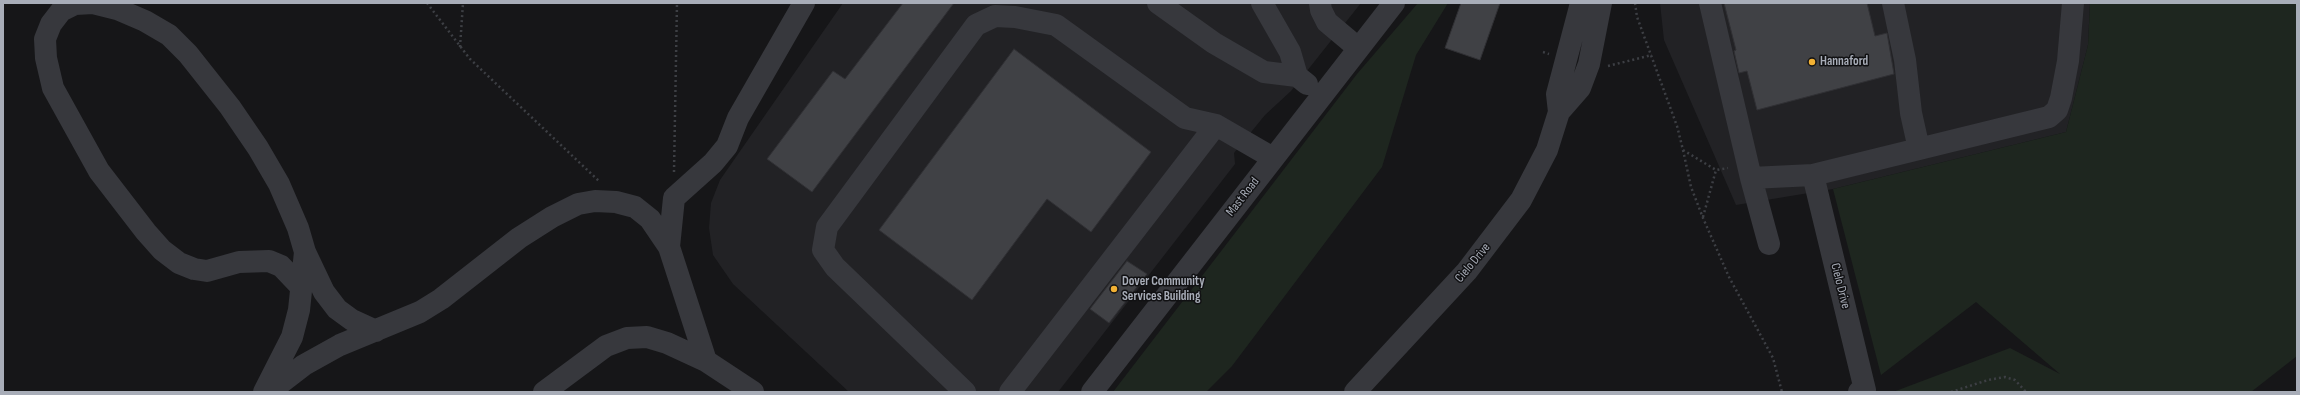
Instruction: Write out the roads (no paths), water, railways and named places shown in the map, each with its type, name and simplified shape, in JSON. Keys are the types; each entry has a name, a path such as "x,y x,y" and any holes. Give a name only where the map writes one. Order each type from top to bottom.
{"street":[{"path":"301,286 281,266 269,261 239,262 207,271 194,269 179,263 162,250 146,232 99,170 53,88 46,58 45,39 51,24 61,11 75,4 93,3 117,9 145,21 169,34 188,54 230,107 258,148 279,184 298,228 305,252 321,286 337,309 352,320 376,331"},
{"path":"669,247 674,198 713,163 727,146 738,118 804,3"},
{"path":"1158,3 1214,43 1264,72 1297,76 1321,95"},
{"path":"1262,3 1290,52 1297,76"},
{"path":"1320,3 1321,10 1327,22 1358,48"},
{"name":"Mast Road","path":"1092,392 1321,95 1394,3"},
{"name":"Cielo Drive","path":"1559,112 1557,94 1581,3"},
{"name":"Cielo Drive","path":"1355,392 1467,271 1506,223 1534,177 1547,150 1559,112 1580,88 1589,64 1601,3"},
{"path":"1710,3 1769,244"},
{"path":"1893,3 1904,54 1911,113 1919,149"},
{"path":"1752,178 1813,175 2050,118 2057,110 2061,98 2068,61 2073,3"},
{"path":"965,392 835,267 823,250 827,227 976,25 995,16 1015,17 1056,25 1185,118 1216,125 1273,158"},
{"path":"1010,392 1216,125"},
{"name":"Cielo Drive","path":"1813,175 1865,390 1859,392"},
{"path":"269,392 304,365 340,345 420,312 442,299 519,238 552,217 578,204 595,201 616,202 635,207 650,219 669,247 706,361"},
{"path":"264,392 292,337 299,310 305,252"},
{"path":"544,392 606,346 627,338 646,337 667,343 706,361 753,392"}],"place":[{"name":"Hannaford","path":"1812,62"},
{"name":"Dover Community Services Building","path":"1114,289"}]}
